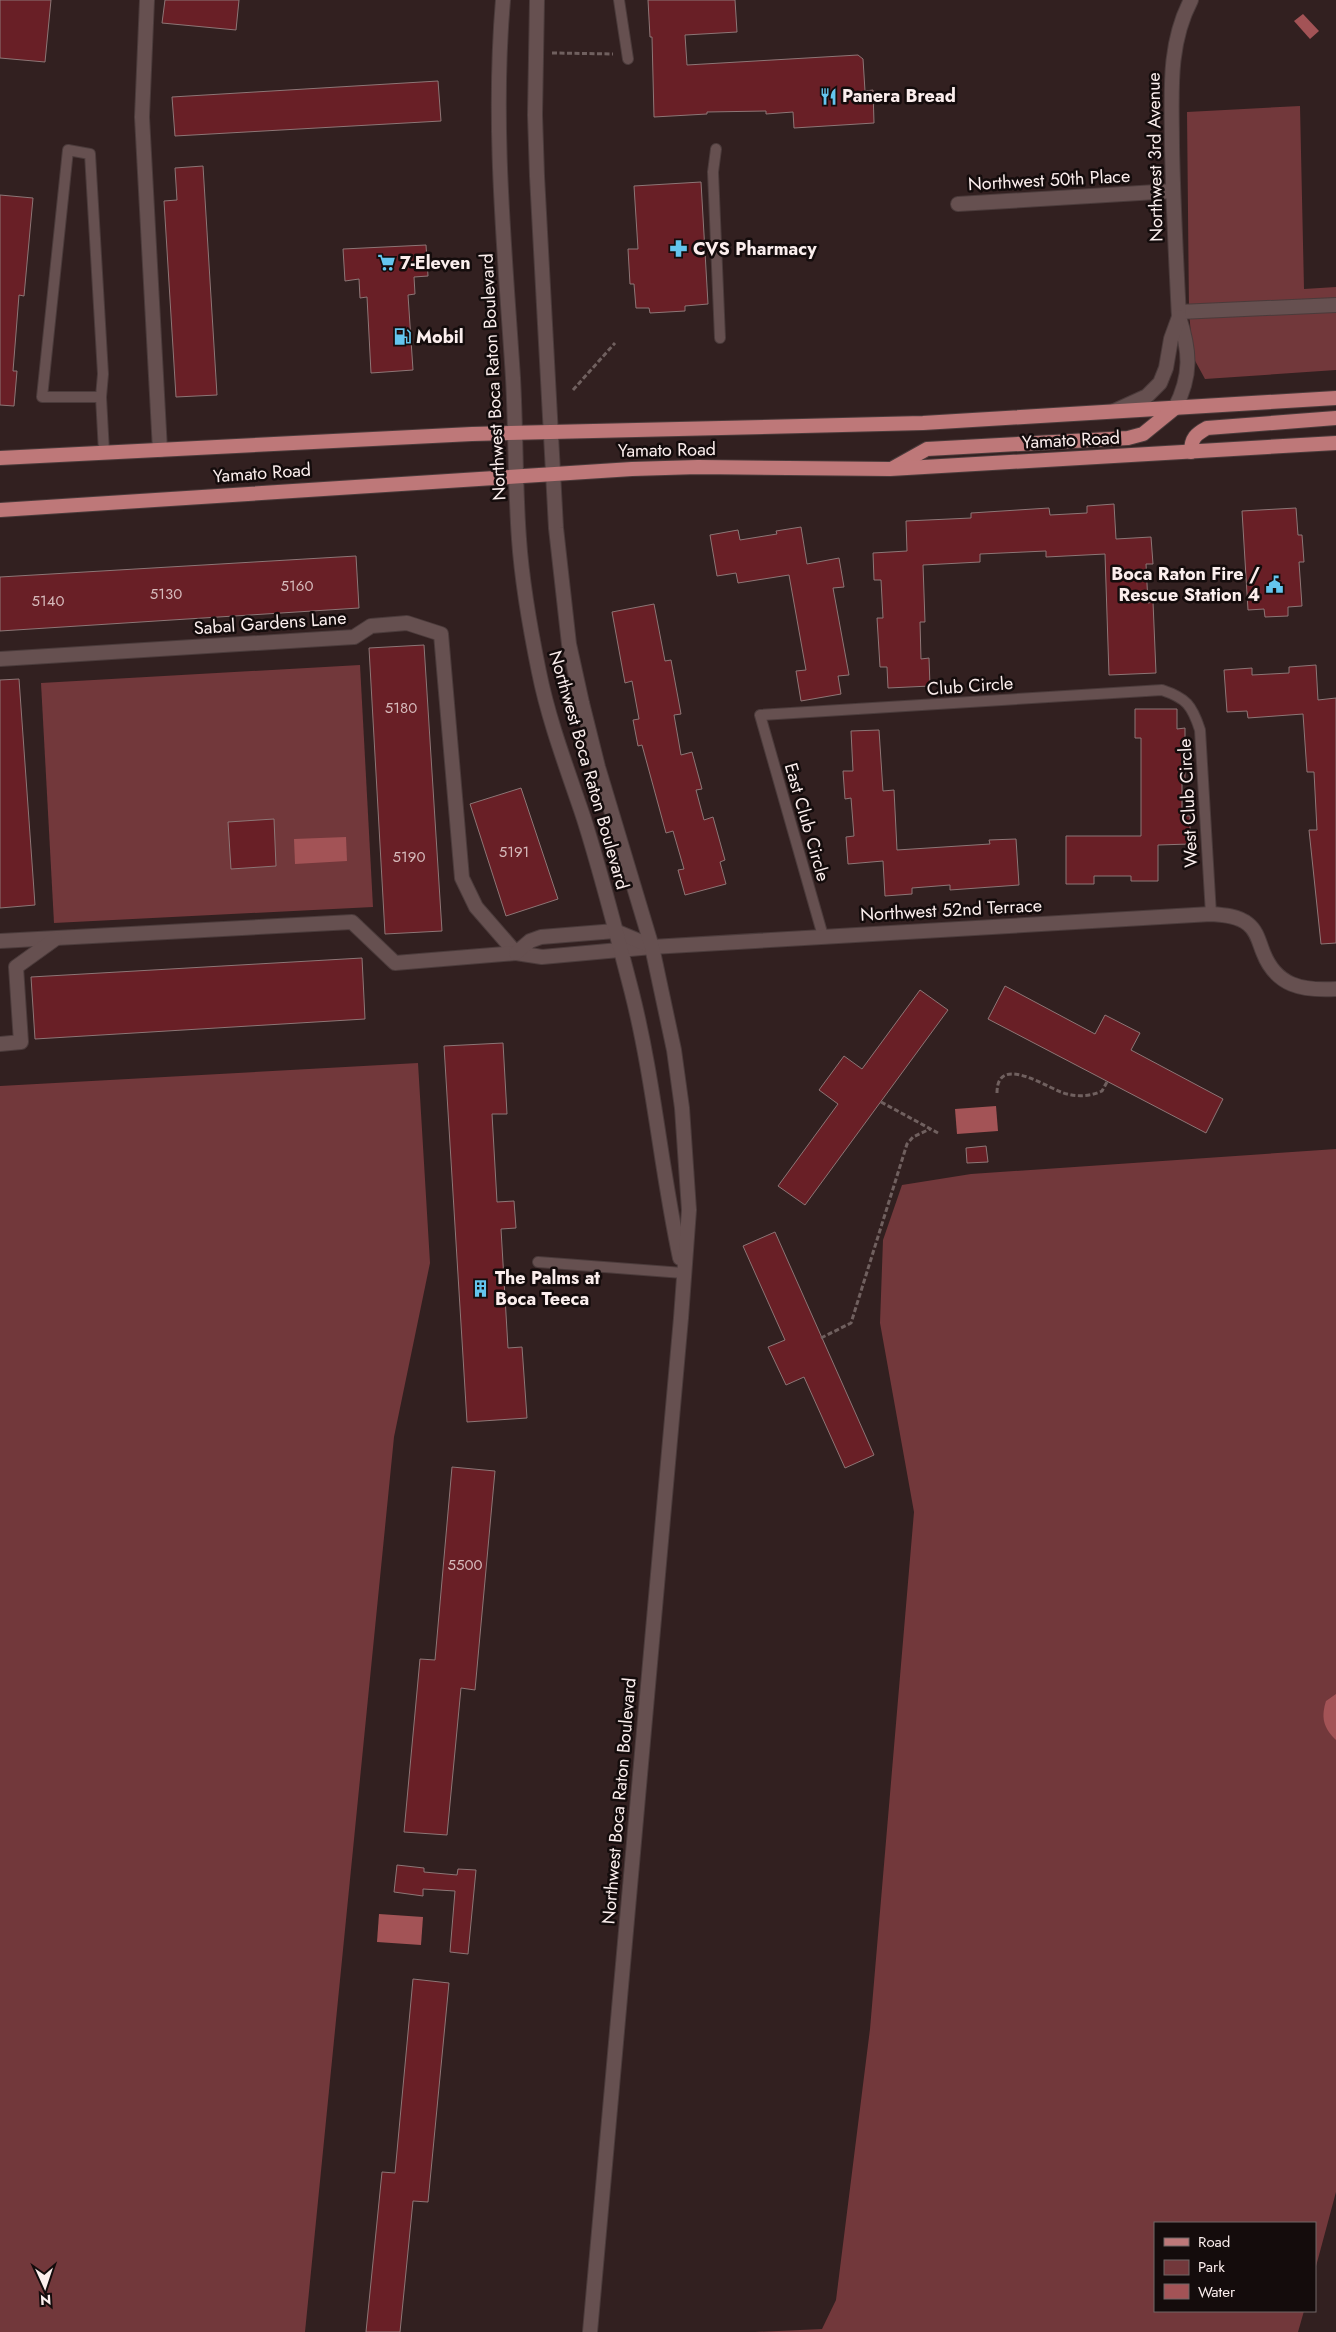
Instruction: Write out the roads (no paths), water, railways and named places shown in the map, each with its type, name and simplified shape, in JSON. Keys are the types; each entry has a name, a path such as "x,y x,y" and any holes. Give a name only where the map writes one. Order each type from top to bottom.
{"main road":[{"name":"Yamato Road","path":"0,458 516,432 923,423 1336,398"},
{"path":"890,470 927,449 1128,438 1143,434 1175,408"},
{"path":"1191,452 1191,441 1196,434 1207,428 1336,418"},
{"name":"Yamato Road","path":"0,510 553,474 698,467 890,470 1336,443"}],"street":[{"path":"147,0 142,116 160,450"},
{"name":"Northwest Boca Raton Boulevard","path":"503,0 500,33 502,205 516,432 519,538 523,578 539,674 633,996 656,1110 669,1205 683,1273"},
{"name":"Northwest Boca Raton Boulevard","path":"537,0 535,53 537,176 556,528 569,644 598,767 652,947 667,1013 682,1108 689,1210 681,1318 590,2332"},
{"name":"Northwest 3rd Avenue","path":"1175,408 1185,388 1188,366 1185,334 1179,314 1173,191 1172,74 1174,48 1182,17 1191,0"},
{"name":"Northwest 50th Place","path":"958,204 1173,191"},
{"path":"1179,314 1336,304"},
{"name":"Northwest 3rd Avenue","path":"1114,412 1147,396 1160,383 1166,368 1171,339 1179,314"},
{"name":"Sabal Gardens Lane","path":"0,659 354,637 371,626 407,623 442,634 462,878 476,907 516,953"},
{"name":"Northwest 52nd Terrace","path":"621,951 652,947 823,936 1211,914 1231,916 1248,924 1257,935 1272,971 1290,984 1316,991 1336,989"},
{"path":"0,941 352,922 395,962 516,953 542,957 621,951"},
{"path":"516,953 530,941 542,937 615,930 652,947"},
{"path":"0,1044 21,1042 16,968 55,938"}],"lane":[{"path":"620,0 628,59"},
{"path":"716,149 713,172 720,338"},
{"path":"101,397 42,397 68,150 90,154 103,374 101,397 104,452"},
{"name":"Club Circle","path":"760,716 1162,690 1180,696"},
{"name":"West Club Circle","path":"1180,696 1194,711 1200,730 1211,914"},
{"name":"East Club Circle","path":"760,716 823,936"},
{"path":"538,1262 683,1273"}],"water":[{"path":"1303,14 1319,31 1310,39 1294,21"},
{"path":"346,837 347,861 295,864 294,839"},
{"path":"996,1106 998,1131 957,1134 955,1109"},
{"path":"1336,1694 1336,1740 1326,1727 1324,1712 1326,1701"},
{"path":"379,1914 423,1917 421,1945 377,1942"}],"place":[{"name":"Panera Bread","path":"828,96"},
{"name":"CVS Pharmacy","path":"679,249"},
{"name":"7-Eleven","path":"386,263"},
{"name":"Mobil","path":"402,337"},
{"name":"Boca Raton Fire / Rescue Station 4","path":"1274,584"},
{"name":"The Palms at Boca Teeca","path":"481,1288"}]}
